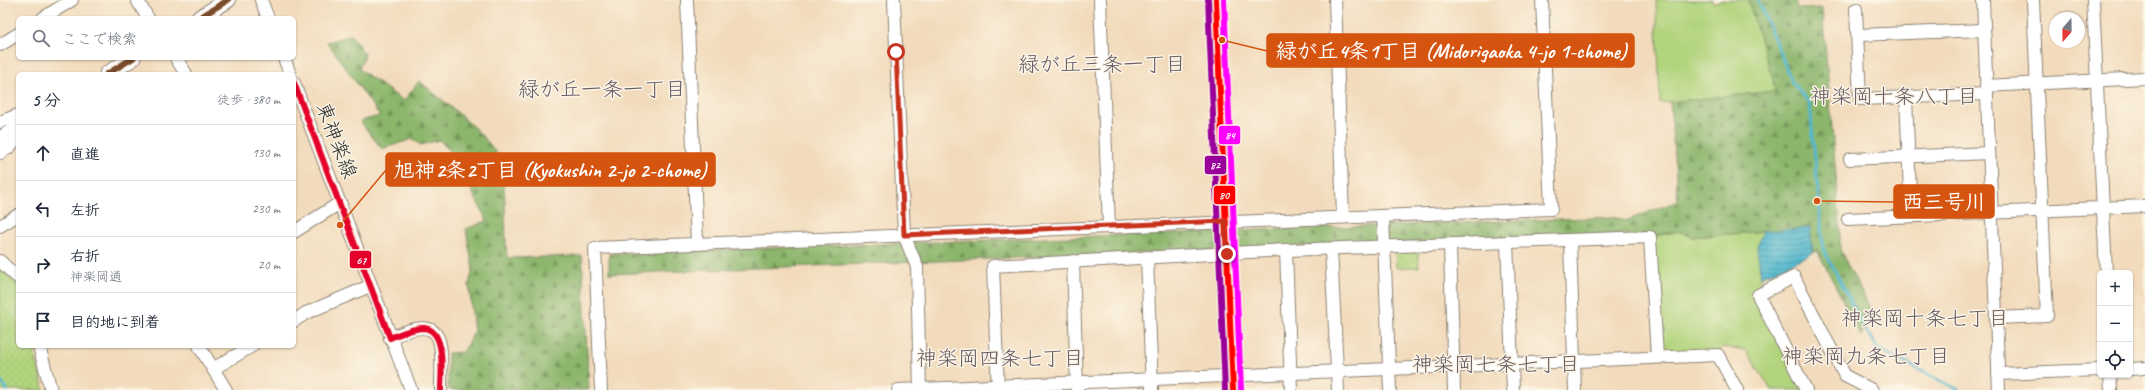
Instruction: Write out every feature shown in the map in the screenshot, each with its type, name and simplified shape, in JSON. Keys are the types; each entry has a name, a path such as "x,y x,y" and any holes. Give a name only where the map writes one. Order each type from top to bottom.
{"main road":[{"path":"202,16 228,0"},
{"path":"110,72 130,60"},
{"path":"0,139 16,129"}],"street":[{"path":"47,16 72,0"},
{"path":"137,0 147,16"},
{"path":"261,0 267,16"},
{"path":"687,0 696,244"},
{"path":"894,0 904,235 917,267 920,390"},
{"path":"1100,0 1109,227"},
{"path":"1216,0 1233,390"},
{"path":"1335,0 1343,217"},
{"path":"601,390 595,248 1225,221 1551,209 1542,0"},
{"path":"1983,0 1999,390"},
{"path":"1996,318 2047,316 2033,0"},
{"path":"2093,0 2106,270"},
{"path":"1856,9 1860,99 1906,97 2036,84 2145,78"},
{"path":"1858,35 1984,30"},
{"path":"0,45 16,35"},
{"path":"177,60 185,72"},
{"path":"285,60 289,72"},
{"name":"東神楽線","path":"296,88 410,390"},
{"path":"1906,97 1911,216"},
{"path":"0,122 16,116"},
{"path":"0,153 10,147 16,139"},
{"path":"1850,159 1989,153"},
{"path":"296,231 335,206 341,204"},
{"path":"1848,219 2042,212 2145,206"},
{"path":"0,226 16,216"},
{"path":"1383,216 1390,390"},
{"path":"998,388 993,266 1286,250 1650,237 1657,357"},
{"path":"1570,240 1575,390"},
{"path":"1508,242 1513,390"},
{"path":"1450,244 1454,390"},
{"path":"1331,249 1338,390"},
{"path":"1286,250 1291,390"},
{"path":"1147,257 1152,384"},
{"path":"0,261 16,276"},
{"path":"1073,261 1077,386"},
{"path":"1806,390 1758,295 1794,277 1845,376 1872,390"},
{"path":"296,319 306,313 370,286"},
{"path":"390,338 415,327 424,327 437,336 441,345 441,390"},
{"path":"40,348 52,390"},
{"path":"200,348 226,390"},
{"path":"213,369 249,348"},
{"path":"898,390 1152,384 1232,375 1718,355 1737,390"},
{"path":"2133,369 2145,368"},
{"path":"1998,374 2097,370"},
{"path":"2110,378 2111,390"}],"green space":[{"path":"1656,0 1712,0 1713,3 1721,0 1748,0 1777,91 1660,103"},
{"path":"1748,0 1796,0 1797,9 1822,8 1840,224 1840,250 1871,310 1861,336 1817,250 1813,253 1809,228 1692,237 1679,231 1650,237 1622,234 609,274 609,254 1614,217 1625,221 1678,201 1670,102 1776,91"},
{"path":"351,35 365,55 359,69 404,101 419,81 464,118 495,151 499,160 504,184 507,258 582,256 589,390 448,390 448,353 463,352 474,332 469,284 473,269 466,229 487,221 453,154 439,140 421,145 412,139 382,149 360,121 380,116 327,42"},
{"path":"1679,231 1692,237 1763,231 1757,247 1761,277 1758,295 1806,390 1772,390 1745,350 1722,347 1718,355 1657,357 1650,237"},
{"path":"1400,250 1418,250 1419,267 1396,268 1395,254"},
{"path":"0,268 16,283 16,348 34,348 44,390 0,390"}],"water":[{"path":"1810,228 1813,253 1761,277 1757,247 1763,231"}],"waterway":[{"path":"1758,0 1792,82 1810,104 1823,248 1866,331 1878,349 1959,390"},
{"path":"0,380 7,390"}],"transit line":[{"path":"202,16 228,0"},
{"name":"82","path":"1208,0 1225,390"},
{"name":"80","path":"1216,0 1233,390"},
{"name":"84","path":"1224,0 1241,390"},
{"path":"110,72 130,60"},
{"name":"67","path":"296,88 390,338 415,329 423,328 431,330 436,336 441,353 441,390"}],"place":[{"name":"緑が丘4条1丁目 (Midorigaoka 4-jo 1-chome)","path":"1222,40"},
{"name":"西三号川","path":"1817,201"},
{"name":"旭神2条2丁目 (Kyokushin 2-jo 2-chome)","path":"340,225"}],"district":[{"name":"緑が丘三条一丁目","path":"1102,64"},
{"name":"緑が丘一条一丁目","path":"602,89"},
{"name":"神楽岡十条八丁目","path":"1894,96"},
{"name":"神楽岡十条七丁目","path":"1925,318"},
{"name":"神楽岡九条七丁目","path":"1866,356"},
{"name":"神楽岡四条七丁目","path":"1000,358"},
{"name":"神楽岡七条七丁目","path":"1496,364"}],"route":[{"path":"896,52 904,235 1225,221 1227,254"}]}
